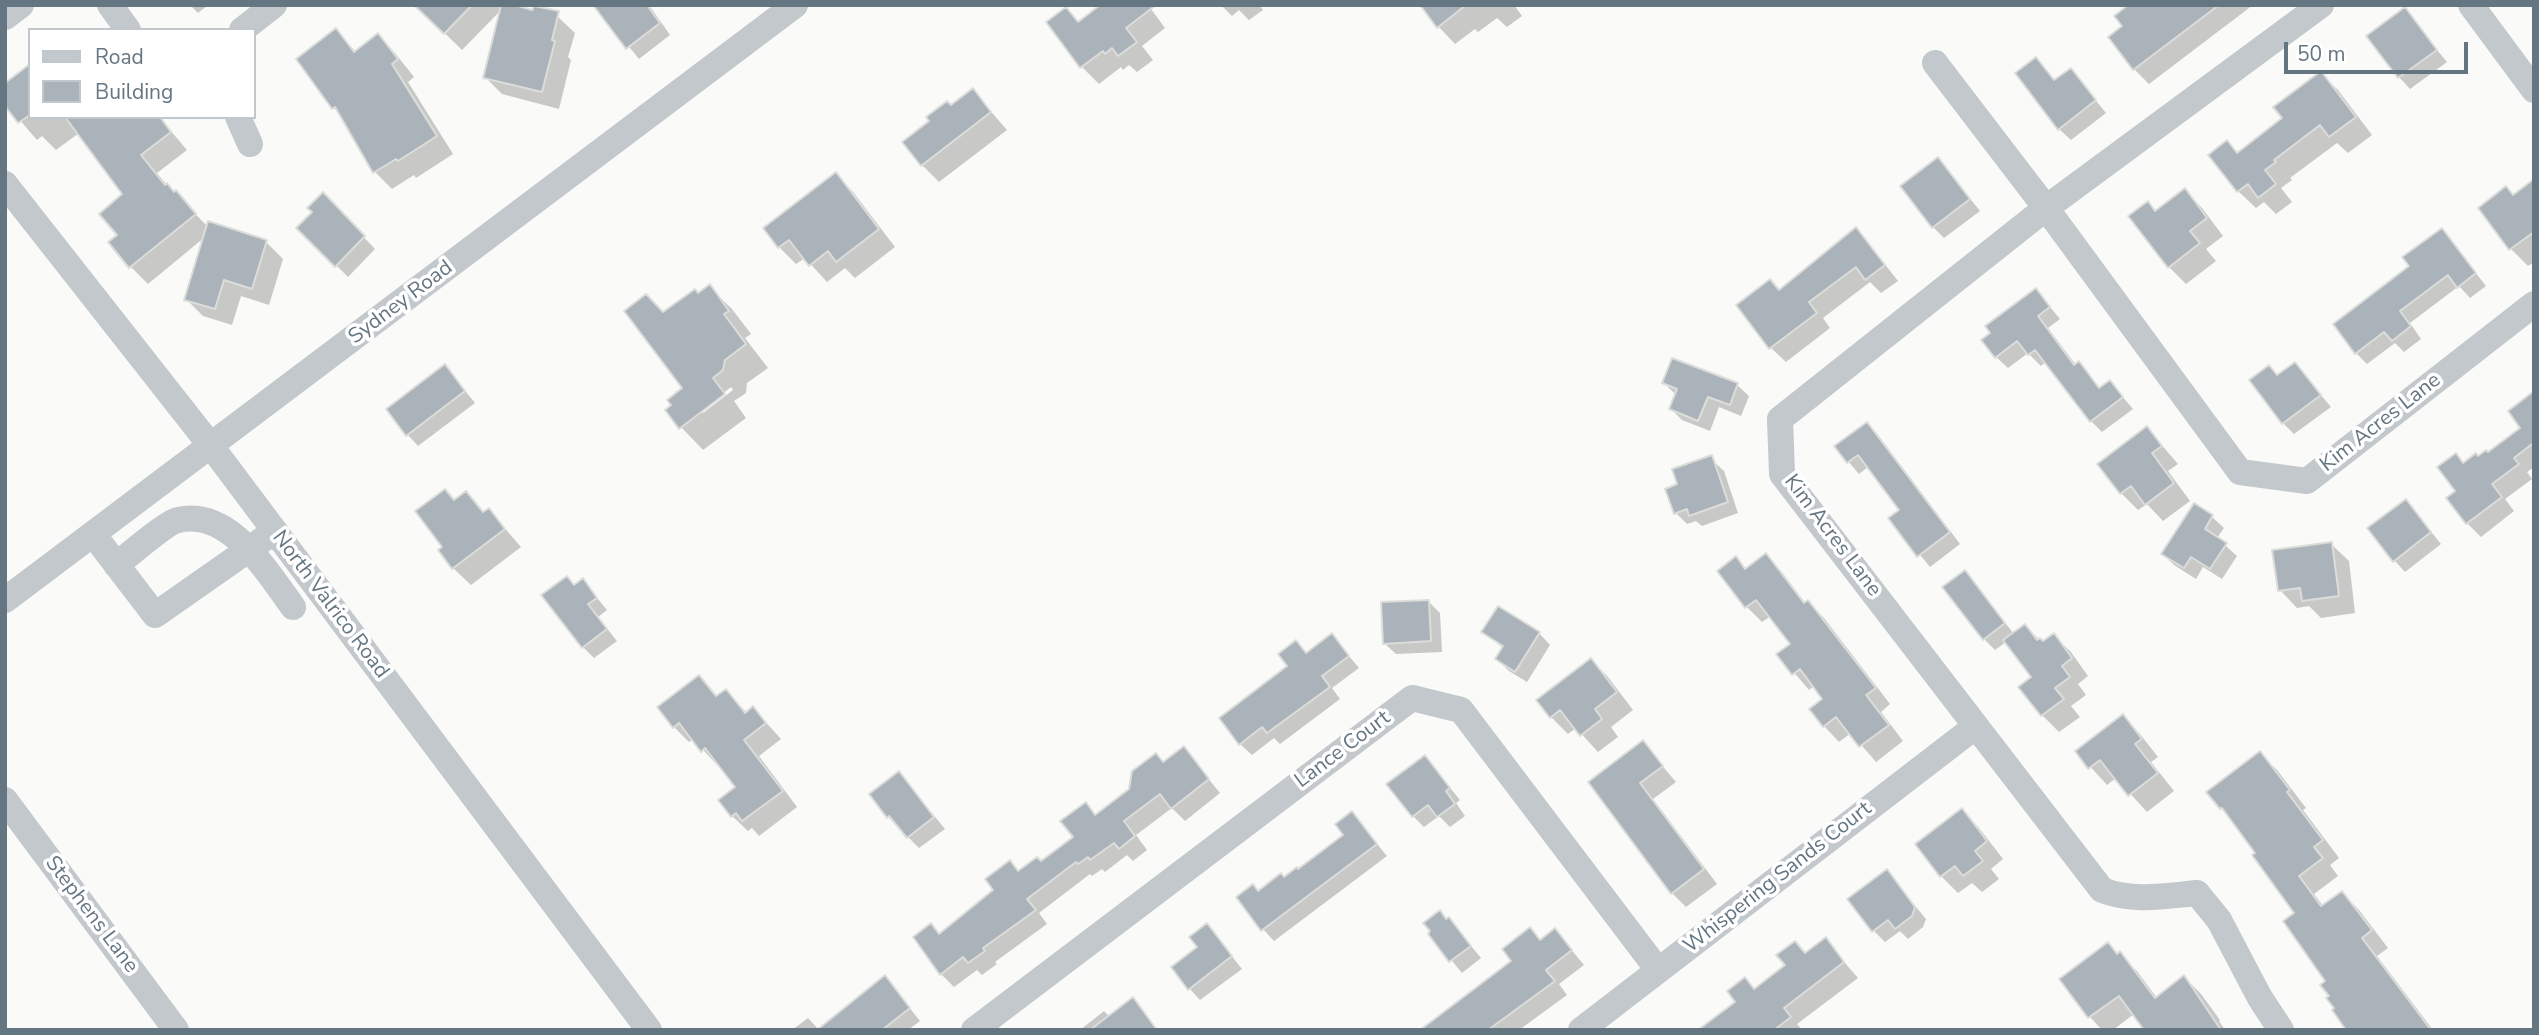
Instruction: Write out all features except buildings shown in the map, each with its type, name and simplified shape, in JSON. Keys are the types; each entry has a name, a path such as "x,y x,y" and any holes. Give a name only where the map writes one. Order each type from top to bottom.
{"street":[{"path":"5,17 21,5"},
{"path":"110,5 127,28"},
{"path":"245,28 274,5"},
{"name":"Sydney Road","path":"5,600 795,5"},
{"name":"Kim Acres Lane","path":"2281,1030 2260,998 2219,920 2197,893 2141,898 2117,896 2102,890 1782,474 1780,419 2046,208 2321,5"},
{"path":"2471,5 2534,90"},
{"name":"Kim Acres Lane","path":"1935,63 2046,208 2240,472 2307,481 2534,304"},
{"path":"238,119 250,144"},
{"name":"North Valrico Road","path":"5,184 211,446 649,1030"},
{"path":"116,565 177,520 214,521 249,549 293,607"},
{"path":"93,534 155,615 275,531"},
{"name":"Lance Court","path":"974,1030 1412,698 1461,710 1658,970"},
{"name":"Whispering Sands Court","path":"1581,1030 1976,726"},
{"name":"Stephens Lane","path":"5,800 176,1030"}]}
